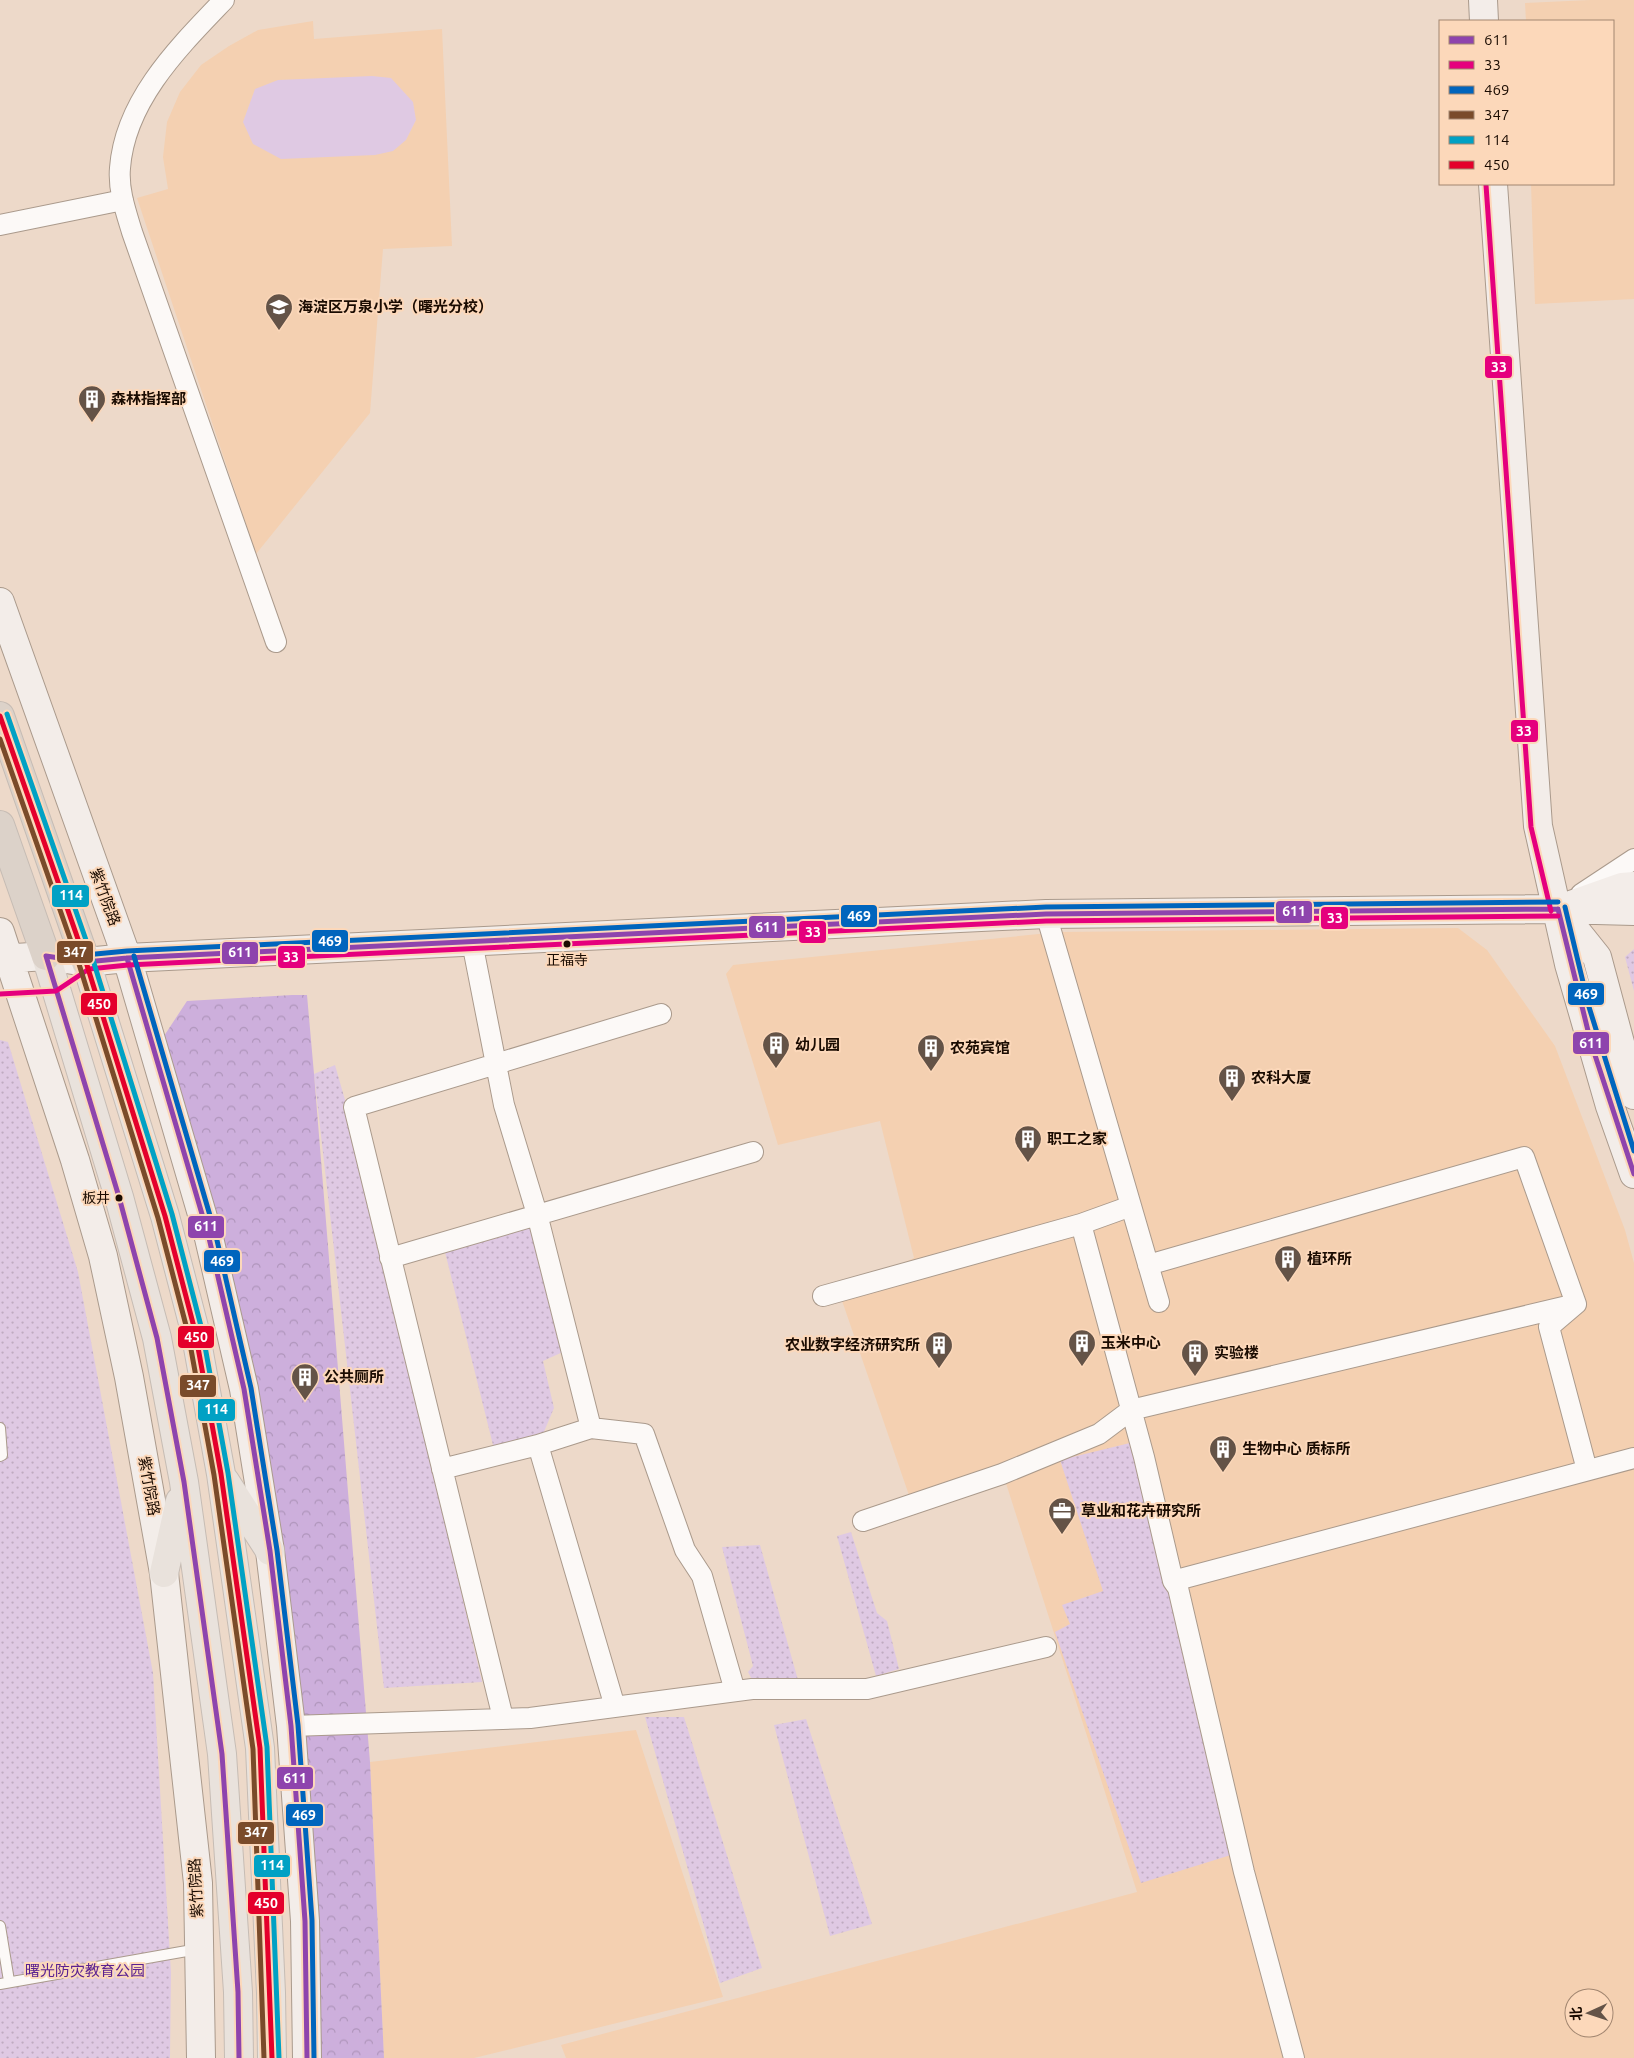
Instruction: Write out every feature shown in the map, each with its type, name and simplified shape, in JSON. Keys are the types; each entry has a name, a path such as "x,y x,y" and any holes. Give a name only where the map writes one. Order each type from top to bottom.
{"highway":[{"path":"0,716 86,962"},
{"path":"0,825 46,956"}],"main road":[{"path":"46,956 119,1197 157,1338 184,1482 222,1754 238,1992 238,2058"},
{"path":"86,962 165,1216 194,1331 221,1474 260,1748 271,1992 272,2058"},
{"path":"221,1474 270,1551"},
{"path":"164,1573 184,1482"}],"street":[{"path":"224,0 176,52 145,93 128,131 120,169 123,200 132,232 276,642"},
{"path":"1482,0 1484,20"},
{"path":"1493,185 1538,826 1569,964 1610,1106 1634,1174"},
{"path":"0,225 123,200"},
{"name":"紫竹院路","path":"0,602 127,958 209,1238 244,1389 270,1551 291,1726 305,1921 307,2058"},
{"path":"1558,909 1634,858"},
{"path":"1558,909 1622,887 1634,886"},
{"path":"1558,909 1597,957 1634,1094"},
{"path":"5,958 46,956 86,962 127,958 1046,914 1558,909 1634,911"},
{"path":"1046,914 1159,1302"},
{"name":"紫竹院路","path":"0,932 10,987 103,1256 129,1377 164,1573 198,1883 201,2058"},
{"path":"472,942 504,1105 537,1214 591,1428"},
{"path":"10,987 54,984 86,962"},
{"path":"503,1718 354,1107 660,1014"},
{"path":"390,1258 753,1152"},
{"path":"1148,1265 1524,1158 1576,1304"},
{"path":"823,1296 1081,1224 1131,1206"},
{"path":"1081,1224 1131,1410 1173,1581 1178,1588 1242,1864 1294,2058"},
{"path":"863,1521 1002,1474 1099,1434 1131,1410 1576,1304"},
{"path":"1576,1304 1549,1327 1587,1470"},
{"path":"442,1469 538,1445 591,1428 644,1434 685,1550 702,1576 735,1691"},
{"path":"538,1445 615,1707"},
{"path":"1173,1581 1634,1458"},
{"path":"291,1726 530,1718 752,1689 867,1689 1046,1647"}],"lane":[{"path":"0,1428 2,1455 0,1456"},
{"path":"0,1926 5,1983 199,1949"}],"shaded area":[{"path":"1634,0 1634,299 1535,304 1531,185 1614,185 1614,20 1526,20 1525,3"},
{"name":"海淀区万泉小学（曙光分校）","path":"313,21 314,39 442,29 452,246 383,249 370,413 256,554 137,198 168,189 163,157 167,122 180,92 201,65 229,46 258,30"},
{"path":"1458,928 1487,950 1555,1046 1625,1230 1634,1263 1634,2058 566,2058 561,2045 1137,1892 1003,1474 912,1504 839,1292 914,1258 880,1121 778,1145 726,974 733,965 1059,932"},
{"path":"636,1730 723,1997 474,2058 384,2058 370,1762"}],"green space":[{"path":"372,76 391,78 413,102 416,120 406,140 393,151 375,155 281,159 253,144 243,122 255,89 278,80"},
{"path":"1634,949 1634,991 1625,957"},
{"path":"307,995 314,1074 370,1762 384,2058 318,2058 256,1401 164,1036 187,1001"},
{"name":"曙光防灾教育公园","path":"0,1040 8,1042 78,1272 153,1673 171,1973 170,2058 0,2058"},
{"path":"335,1065 357,1142 482,1682 384,1688 314,1074"},
{"path":"531,1225 565,1351 543,1361 554,1408 543,1434 494,1449 445,1252"},
{"path":"1134,1442 1234,1854 1141,1883 1055,1632 1070,1624 1062,1605 1103,1591 1060,1460"},
{"path":"851,1532 877,1613 887,1621 899,1669 876,1676 837,1536"},
{"path":"760,1545 798,1680 756,1687 748,1672 753,1666 722,1547"},
{"path":"645,1717 684,1717 762,1968 720,1983"},
{"path":"806,1719 872,1924 830,1936 774,1725"}],"transit line":[{"name":"33","path":"1486,185 1531,827 1551,911"},
{"name":"114","path":"7,714 93,960 172,1214 202,1330 228,1473 267,1747 279,2058"},
{"name":"450","path":"0,716 86,962 165,1216 195,1331 221,1474 260,1748 272,2058"},
{"name":"347","path":"0,739 79,964 158,1218 188,1333 214,1475 253,1749 264,2058"},
{"name":"469","path":"85,955 127,951 1046,907 1558,902"},
{"name":"469","path":"1565,907 1589,1007 1634,1151"},
{"name":"611","path":"1558,909 1591,1043 1634,1174"},
{"name":"611","path":"239,2058 238,1992 222,1754 184,1482 157,1338 119,1197 46,956 86,962 127,958 1046,914 1558,909"},
{"name":"33","path":"0,994 56,991 89,969 128,965 1046,921 1558,916"},
{"name":"469","path":"134,956 216,1236 251,1388 277,1550 298,1725 312,1920 314,2058"},
{"name":"611","path":"127,958 209,1238 244,1389 270,1551 291,1726 305,1921 307,2058"}],"place":[{"name":"海淀区万泉小学（曙光分校）","path":"279,331"},
{"name":"森林指挥部","path":"92,423"},
{"name":"正福寺","path":"567,944"},
{"name":"幼儿园","path":"776,1069"},
{"name":"农苑宾馆","path":"931,1072"},
{"name":"农科大厦","path":"1232,1102"},
{"name":"职工之家","path":"1028,1163"},
{"name":"板井","path":"119,1198"},
{"name":"植环所","path":"1288,1283"},
{"name":"玉米中心","path":"1082,1367"},
{"name":"农业数字经济研究所","path":"939,1369"},
{"name":"实验楼","path":"1195,1377"},
{"name":"公共厕所","path":"305,1401"},
{"name":"生物中心 质标所","path":"1223,1473"},
{"name":"草业和花卉研究所","path":"1062,1535"}]}
